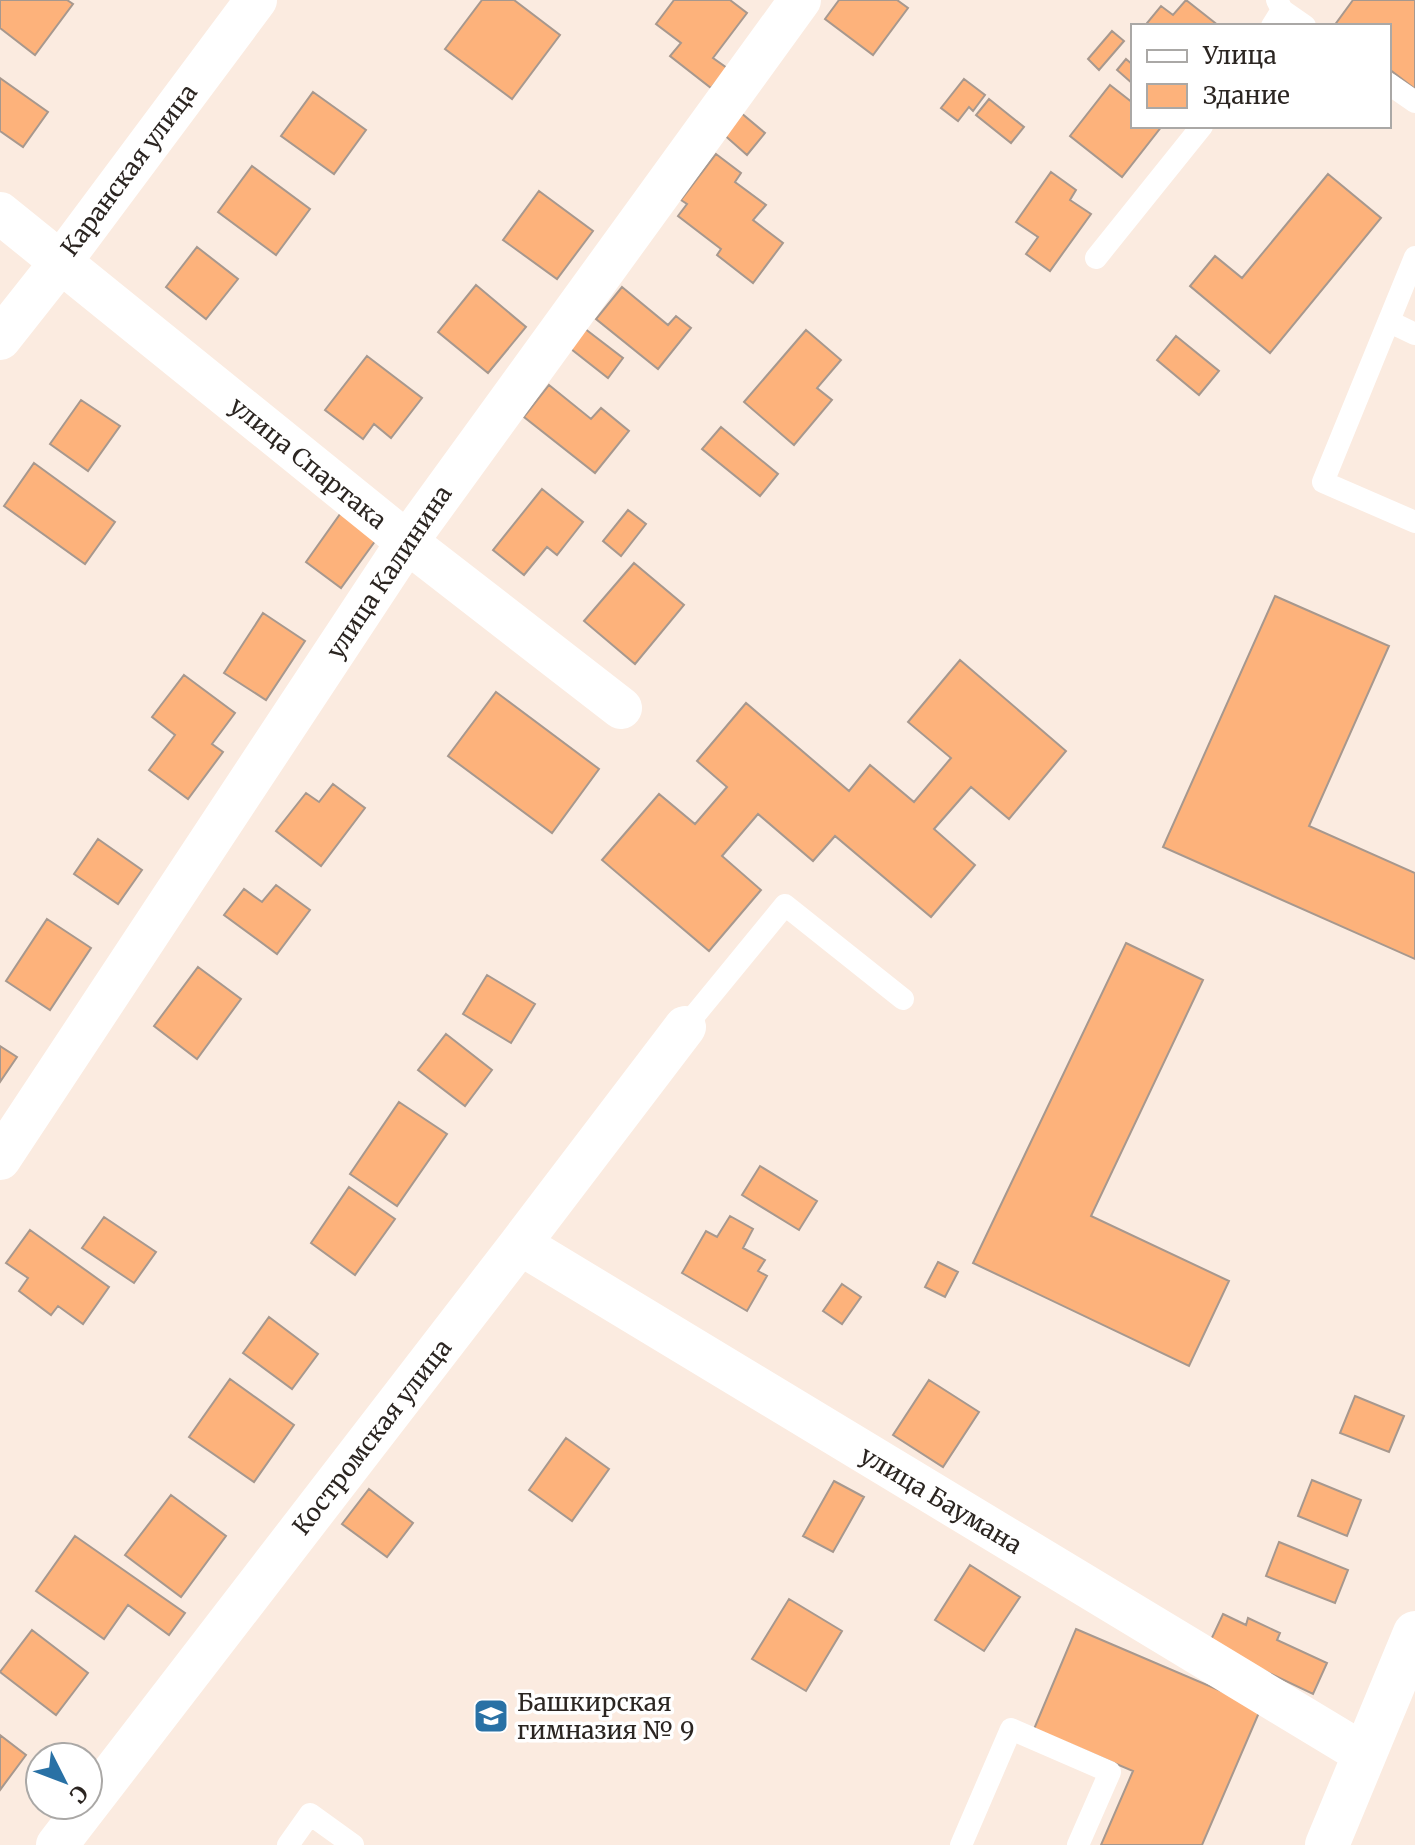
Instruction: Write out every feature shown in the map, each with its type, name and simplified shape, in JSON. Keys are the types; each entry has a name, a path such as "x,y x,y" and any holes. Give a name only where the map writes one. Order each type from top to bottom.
{"main road":[{"path":"1327,1845 1415,1633"}],"street":[{"name":"Каранская улица","path":"0,339 256,0"},
{"name":"улица Калинина","path":"0,1159 407,542 800,0"},
{"name":"улица Спартака","path":"0,213 407,542 621,708"},
{"name":"Костромская улица","path":"57,1845 685,1027"},
{"name":"улица Баумана","path":"520,1244 1364,1754"}],"lane":[{"path":"1277,12 1301,24"},
{"path":"1391,85 1415,102"},
{"path":"1096,258 1200,128"},
{"path":"1415,257 1323,482 1415,522"},
{"path":"1390,322 1415,334"},
{"path":"685,1027 785,905 903,999"},
{"path":"961,1845 1011,1729 1110,1772 1078,1845"},
{"path":"288,1845 310,1814 353,1845"}],"building":[{"path":"0,0 67,0 73,4 35,55 0,28"},
{"path":"482,0 514,0 560,35 512,99 445,49"},
{"path":"674,0 730,0 747,13 713,58 727,68 711,88 670,56 681,43 656,24"},
{"path":"839,0 897,0 908,8 873,55 825,19"},
{"path":"1186,0 1216,24 1147,23 1161,6 1173,15"},
{"path":"1353,0 1415,0 1415,89 1391,71 1391,24 1335,24"},
{"path":"1112,31 1124,41 1099,70 1088,59"},
{"path":"1126,59 1131,63 1131,82 1117,70"},
{"path":"0,78 48,112 23,147 0,131"},
{"path":"964,79 985,95 973,111 969,107 958,121 941,108"},
{"path":"1110,85 1131,101 1131,128 1160,128 1122,177 1070,136"},
{"path":"313,92 366,130 334,174 281,136"},
{"path":"989,99 1024,127 1011,143 976,115"},
{"path":"740,112 765,133 747,155 722,133"},
{"path":"716,154 741,173 735,182 766,205 753,220 783,243 753,283 717,255 721,249 678,216 687,204 681,200"},
{"path":"252,166 310,209 276,255 218,212"},
{"path":"1051,172 1076,190 1070,200 1091,214 1050,271 1026,254 1038,237 1016,222"},
{"path":"1328,174 1381,218 1270,353 1190,286 1215,256 1242,278"},
{"path":"539,191 593,231 557,279 503,240"},
{"path":"197,247 238,279 206,319 166,287"},
{"path":"476,285 526,327 488,373 438,332"},
{"path":"622,287 668,325 676,316 691,328 658,369 596,319"},
{"path":"580,325 623,358 608,378 566,345"},
{"path":"806,330 841,360 817,388 832,400 794,445 744,402"},
{"path":"1176,336 1219,371 1199,395 1157,360"},
{"path":"367,356 422,398 391,438 374,424 363,439 325,410"},
{"path":"549,385 591,419 601,408 629,431 595,473 524,417"},
{"path":"81,400 120,426 88,471 50,444"},
{"path":"721,427 778,474 760,496 702,449"},
{"path":"34,463 115,522 85,564 4,506"},
{"path":"542,489 583,522 557,555 547,547 524,575 493,550"},
{"path":"345,507 381,533 341,588 306,562"},
{"path":"628,510 646,524 621,556 603,541"},
{"path":"634,563 684,605 635,664 584,621"},
{"path":"1275,596 1389,646 1309,826 1415,873 1415,959 1163,847"},
{"path":"263,613 305,641 266,700 224,673"},
{"path":"960,660 1066,751 1009,819 971,787 934,829 975,865 931,917 835,836 813,861 758,814 722,856 761,890 709,951 602,860 659,794 695,824 727,787 697,761 746,703 849,791 870,765 914,802 951,758 908,722"},
{"path":"184,675 235,713 212,744 223,752 188,799 149,770 175,735 152,717"},
{"path":"496,692 599,769 552,833 448,756"},
{"path":"333,784 365,808 321,866 276,831 306,793 319,802"},
{"path":"98,839 142,870 118,904 74,874"},
{"path":"276,885 310,910 277,954 224,915 244,889 262,902"},
{"path":"47,919 91,948 50,1010 6,981"},
{"path":"1126,943 1203,980 1091,1216 1229,1281 1189,1366 973,1263"},
{"path":"198,967 241,999 197,1059 154,1026"},
{"path":"487,975 535,1004 511,1043 463,1014"},
{"path":"446,1034 492,1070 465,1106 418,1070"},
{"path":"0,1046 17,1057 0,1082"},
{"path":"399,1102 447,1134 397,1206 350,1174"},
{"path":"760,1166 817,1201 799,1230 742,1195"},
{"path":"349,1187 395,1219 355,1275 311,1243"},
{"path":"730,1216 753,1229 743,1248 765,1260 758,1271 767,1276 747,1311 682,1273 706,1231 717,1237"},
{"path":"104,1217 156,1252 134,1283 82,1248"},
{"path":"30,1230 109,1287 83,1324 58,1306 51,1315 19,1291 28,1278 6,1263"},
{"path":"938,1262 958,1272 945,1297 925,1287"},
{"path":"842,1284 861,1297 842,1324 823,1311"},
{"path":"269,1317 318,1354 292,1389 243,1353"},
{"path":"230,1379 294,1425 254,1482 189,1437"},
{"path":"929,1380 979,1412 943,1467 893,1435"},
{"path":"1355,1396 1404,1416 1389,1452 1340,1433"},
{"path":"566,1438 609,1469 572,1521 529,1490"},
{"path":"1312,1480 1361,1500 1347,1536 1298,1516"},
{"path":"834,1481 864,1497 833,1552 803,1536"},
{"path":"369,1489 413,1523 387,1557 342,1524"},
{"path":"171,1495 226,1536 181,1597 125,1555"},
{"path":"75,1536 185,1613 169,1635 128,1605 104,1639 36,1591"},
{"path":"1279,1542 1348,1570 1335,1603 1266,1576"},
{"path":"970,1565 1020,1597 984,1651 935,1620"},
{"path":"789,1599 842,1631 806,1691 752,1659"},
{"path":"1223,1614 1246,1625 1248,1618 1280,1633 1277,1640 1327,1663 1313,1694 1209,1644"},
{"path":"1076,1629 1261,1708 1202,1845 1101,1845 1133,1771 1034,1729"},
{"path":"32,1630 88,1673 56,1715 0,1672"},
{"path":"0,1735 24,1753 24,1758 0,1790"}],"place":[{"name":"Башкирская гимназия № 9","path":"491,1716"}]}
